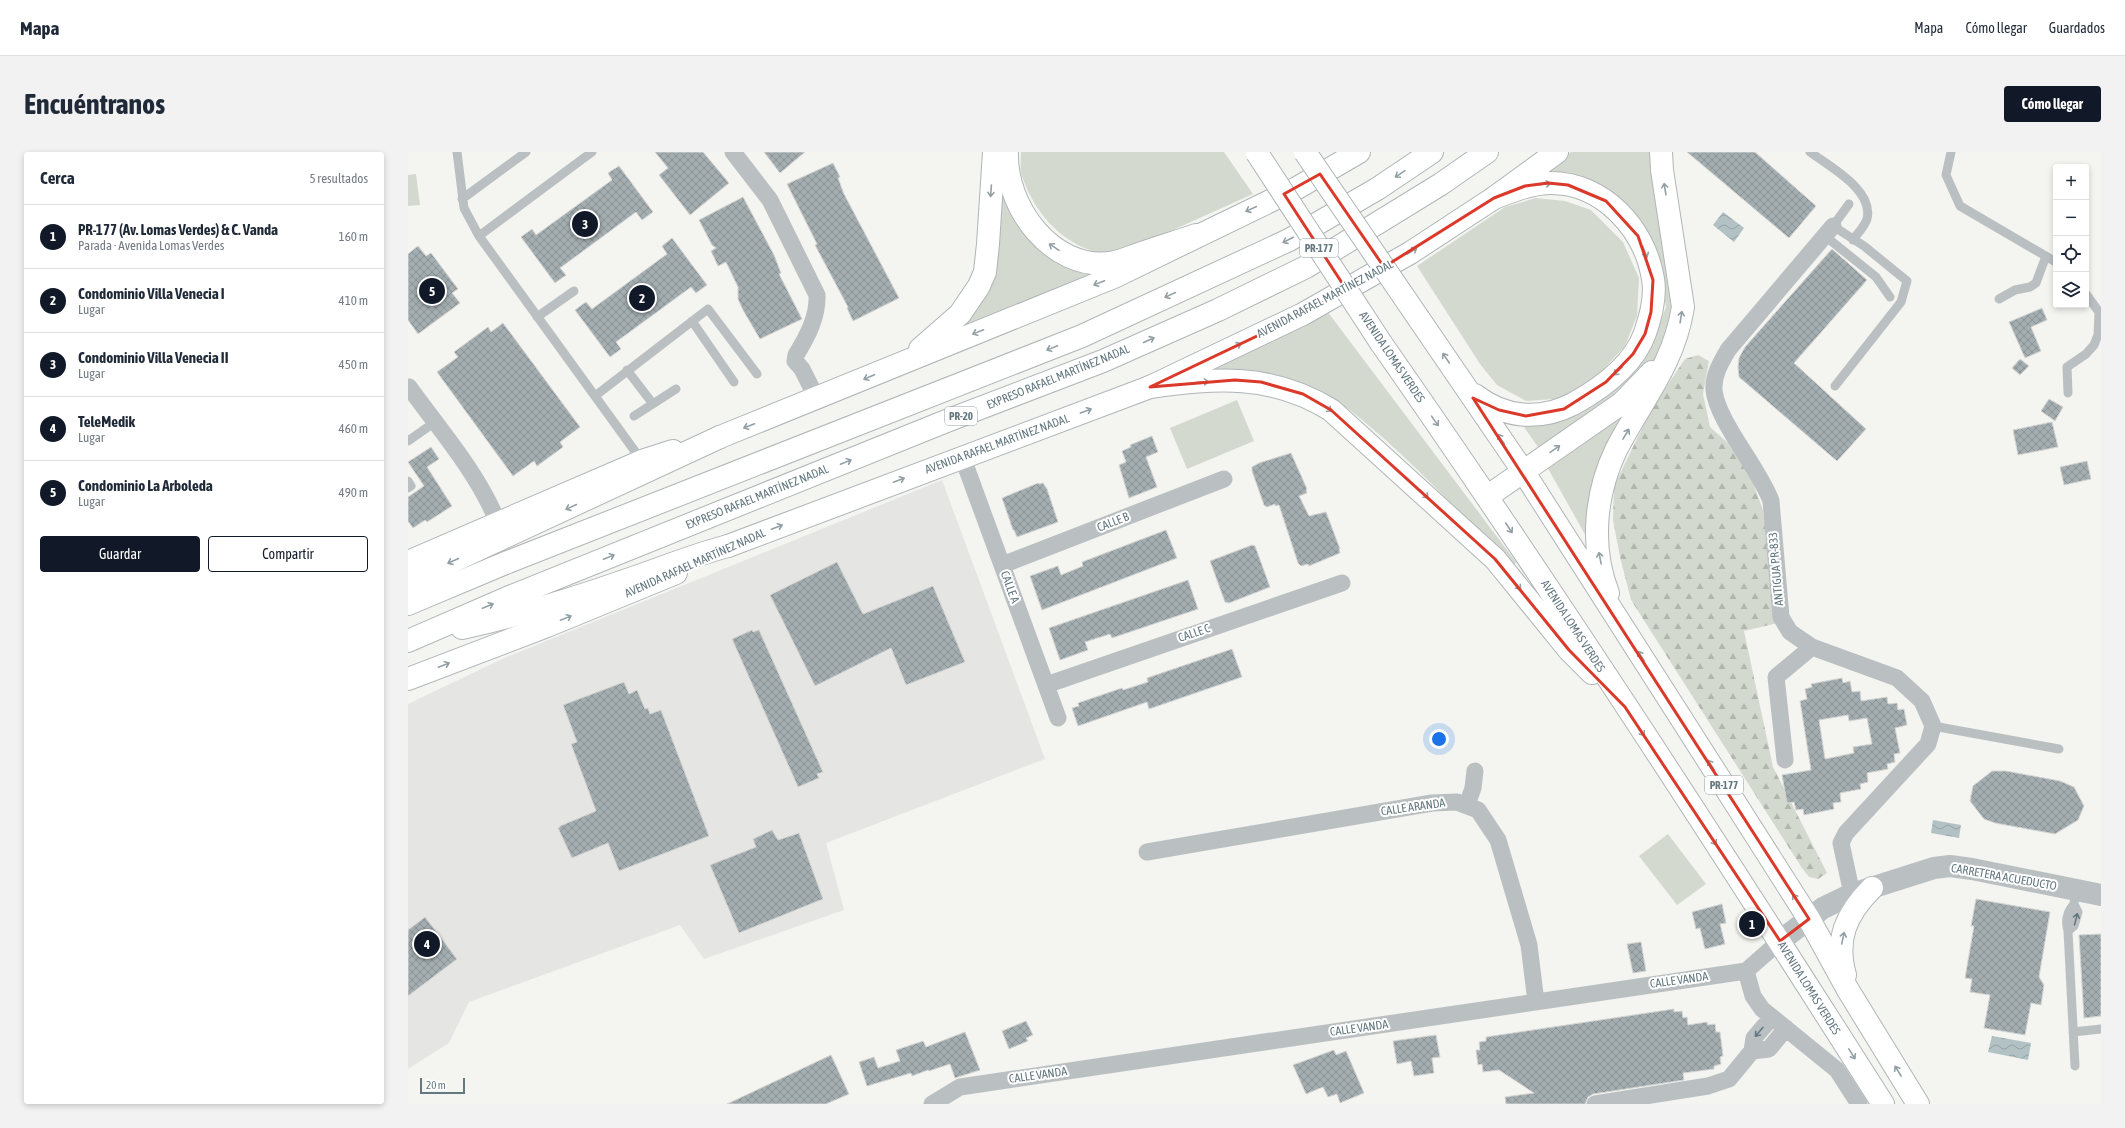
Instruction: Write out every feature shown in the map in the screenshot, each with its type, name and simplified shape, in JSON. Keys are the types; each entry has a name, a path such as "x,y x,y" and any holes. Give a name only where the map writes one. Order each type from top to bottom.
{"main road":[{"path":"905,362 960,314 979,286 984,272 988,244 994,152"},
{"path":"1007,152 1006,164 1009,178 1014,196 1024,214 1033,228 1045,241 1070,257 1083,261 1111,263 1196,235"},
{"name":"PR-177","path":"1305,152 1523,471 1808,919 1848,990 1918,1104"},
{"path":"408,582 720,437 817,399 1114,277 1196,235 1297,188 1359,152"},
{"name":"PR-20","path":"408,604 523,556 1082,336 1289,240 1377,189 1432,152"},
{"name":"EXPRESO RAFAEL MARTÍNEZ NADAL","path":"411,639 507,598 1103,360 1218,310 1306,267 1441,184 1487,152"},
{"name":"AVENIDA RAFAEL MARTÍNEZ NADAL","path":"408,679 547,626 692,566 706,560 728,546 962,456 1150,387 1303,314 1410,253 1494,198 1557,152"},
{"path":"1619,622 1604,584 1598,548 1596,520 1601,492 1616,451 1653,389 1673,348 1680,328 1683,307 1662,170 1661,152"},
{"name":"AVENIDA LOMAS VERDES","path":"1257,153 1381,343 1488,496 1625,707 1780,941 1883,1104"},
{"path":"1468,390 1486,404 1513,414 1526,416 1564,409 1584,398 1622,368 1645,334 1653,298 1653,280 1650,266 1638,236 1631,225 1606,201 1568,185 1548,183 1525,186 1494,198"},
{"path":"1488,496 1622,403 1637,389 1673,348"},
{"path":"1150,387 1236,380 1261,382 1303,394 1331,410 1495,559 1569,650 1625,707"},
{"path":"408,562 642,461 720,437"},
{"path":"411,639 502,619 627,580 702,552 728,546"},
{"path":"1848,990 1841,962 1841,942 1847,920 1862,891"}],"street":[{"path":"733,152 770,200 817,295 818,305 814,319 800,349 804,358 802,369 817,399"},
{"name":"ANTIGUA PR-833","path":"1829,230 1728,350 1718,368 1714,390 1722,415 1766,488 1771,501 1781,617 1790,632 1812,647 1897,678 1922,701 1929,712 1933,726"},
{"path":"409,387 490,502 498,523"},
{"name":"CALLE A","path":"962,456 1058,718"},
{"name":"CALLE B","path":"1002,564 1224,479"},
{"name":"CALLE C","path":"1046,685 1342,583"},
{"path":"1785,760 1776,677 1812,647"},
{"path":"1862,891 1841,843 1846,833 1928,744 1933,726"},
{"path":"1467,805 1473,788 1475,771"},
{"name":"CALLE ARANDA","path":"1147,852 1432,803 1457,802 1467,805 1478,810 1498,840 1529,945 1536,1002"},
{"name":"CARRETERA ACUEDUCTO","path":"1780,941 1823,908 1862,891 1934,868 1950,866 1988,872 2075,897 2101,896"},
{"path":"1780,941 1746,971 1753,996 1762,1009 1837,1070 1859,1104"},
{"name":"CALLE VANDA","path":"932,1104 960,1087 1746,971"},
{"path":"1595,1104 1708,1086 1729,1079 1752,1051 1754,1038 1772,1017"},
{"path":"1752,1051 1769,1048 1786,1028"}],"lane":[{"path":"457,152 464,208 478,236 642,461"},
{"path":"462,199 526,152"},
{"path":"478,236 592,152"},
{"path":"1810,152 1861,191 1868,205 1867,220 1853,240"},
{"path":"1951,152 1946,175 1960,206 2053,260"},
{"path":"1829,230 1850,204"},
{"path":"1829,230 1853,240 1907,281 1901,302 1834,386"},
{"path":"1829,230 1876,277 1890,297"},
{"path":"1999,299 2015,290 2030,287 2036,283 2046,256"},
{"path":"537,317 574,291"},
{"path":"2068,393 2067,367 2086,354 2094,345 2098,336 2099,312 2089,298"},
{"path":"595,396 708,310 757,374"},
{"path":"692,321 734,382"},
{"path":"628,370 653,404"},
{"path":"634,416 676,390"},
{"path":"408,441 435,422"},
{"path":"408,481 411,486 408,488"},
{"path":"1933,726 2059,749"},
{"path":"2075,897 2068,910 2066,924 2068,931 2075,1066"},
{"path":"2073,1032 2101,1029"}],"highlighted area":[{"path":"1320,174 1384,267 1494,198 1525,186 1548,183 1568,185 1606,201 1638,236 1653,280 1651,312 1645,334 1633,354 1606,382 1564,409 1526,416 1499,410 1473,398 1809,919 1780,941 1625,707 1569,650 1495,559 1331,410 1303,394 1261,382 1235,380 1150,387 1303,314 1346,289 1284,194"}],"shaded area":[{"path":"942,480 1045,759 826,843 844,910 704,959 680,925 469,1002 449,1043 408,1069 408,704 502,659"}],"green space":[{"path":"1021,152 1224,152 1253,194 1124,252 1098,251 1087,249 1071,241 1052,226 1044,217 1025,185 1021,173"},
{"path":"1571,152 1655,152 1675,310 1665,346 1651,366 1633,385 1540,450 1522,424 1551,422 1653,340 1666,307 1658,255 1645,227 1612,195 1582,176 1548,170"},
{"path":"416,174 420,205 408,206 408,175"},
{"path":"1001,175 1021,221 1107,269 963,331 959,325"},
{"path":"1536,198 1565,201 1591,210 1623,242 1639,278 1637,316 1625,346 1601,372 1567,398 1526,401 1497,385 1480,364 1417,266 1505,207"},
{"path":"1327,311 1516,562 1514,565 1511,564 1398,451 1341,404 1327,396 1299,385 1254,375 1209,368 1274,341"},
{"path":"1698,355 1709,361 1703,394 1710,427 1728,443 1750,475 1763,510 1778,623 1744,631 1773,767 1827,873 1818,879 1809,877 1802,868 1631,600 1620,557 1613,520 1614,486 1652,408 1685,359"},
{"path":"1641,395 1592,547 1546,465"},
{"path":"1237,400 1254,441 1187,469 1170,428"},
{"path":"1668,834 1706,884 1677,905 1639,856"}],"water":[{"path":"1723,212 1744,228 1734,242 1713,225"},
{"path":"1933,820 1961,825 1959,838 1931,833"},
{"path":"1992,1036 2031,1043 2028,1060 1988,1052"}],"building":[{"path":"655,152 703,152 729,183 690,215 659,175 668,168"},
{"path":"764,152 805,152 780,173"},
{"path":"1687,152 1755,152 1816,206 1789,238"},
{"path":"833,163 840,177 838,178 844,194 899,298 853,321 847,308 848,307 815,245 817,244 787,184"},
{"path":"619,166 653,212 642,220 636,212 560,268 566,275 555,283 521,237 532,229 536,235 612,180 608,173"},
{"path":"743,197 774,255 781,273 779,274 802,319 760,339 738,299 738,287 726,262 718,266 711,251 716,248 712,245 699,220"},
{"path":"672,238 707,285 696,293 691,287 616,342 621,349 610,357 575,310 586,302 592,309 667,254 662,246"},
{"path":"418,246 426,256 431,253 458,289 452,293 460,303 418,334 408,320 408,254"},
{"path":"1832,249 1867,280 1794,363 1866,429 1837,461 1739,377 1738,367 1739,358 1745,347"},
{"path":"2042,308 2047,320 2031,327 2041,351 2025,358 2009,322"},
{"path":"503,323 580,427 560,442 563,447 537,466 534,461 513,476 437,372 458,357 454,352 488,327 491,332"},
{"path":"2020,359 2029,366 2020,375 2012,368"},
{"path":"2049,399 2063,407 2055,421 2041,411"},
{"path":"2052,422 2058,447 2018,455 2013,430"},
{"path":"1152,436 1158,452 1146,457 1157,487 1129,498 1119,465 1126,462 1122,451 1131,447 1130,445"},
{"path":"431,447 439,459 427,467 452,506 427,522 425,520 413,528 408,521 408,497 424,486 408,462"},
{"path":"1291,453 1307,489 1307,493 1299,496 1309,516 1326,512 1340,549 1340,553 1309,566 1308,564 1301,566 1298,563 1279,505 1275,506 1275,504 1267,507 1264,505 1252,471 1252,467 1259,463"},
{"path":"2087,461 2091,479 2064,485 2060,467"},
{"path":"1038,483 1043,483 1047,489 1058,522 1017,537 1013,530 1002,498"},
{"path":"1166,530 1177,558 1042,610 1030,576 1058,566 1061,575 1083,566 1082,562"},
{"path":"1252,545 1255,546 1270,587 1229,603 1225,602 1210,561"},
{"path":"837,562 863,614 933,586 965,662 906,685 891,648 815,686 770,595"},
{"path":"1188,580 1198,609 1112,638 1110,634 1085,642 1088,650 1060,660 1049,628"},
{"path":"752,630 753,632 759,630 823,772 817,774 819,778 798,787 732,639"},
{"path":"1232,649 1242,677 1149,709 1147,702 1078,726 1072,708 1079,706 1078,703 1122,688 1123,690 1148,682 1147,678"},
{"path":"1842,678 1843,683 1850,681 1852,692 1860,691 1861,701 1887,697 1888,704 1897,703 1898,710 1904,709 1907,725 1895,728 1900,753 1894,754 1895,762 1887,764 1888,769 1867,773 1868,782 1860,784 1861,789 1840,793 1841,802 1833,803 1834,809 1804,815 1803,809 1796,810 1794,802 1787,803 1782,775 1811,770 1800,701 1807,699 1805,689 1812,687 1811,684","holes":["1848,715 1849,721 1867,718 1872,744 1853,747 1854,753 1825,759 1819,720"]},
{"path":"624,682 629,694 637,690 645,709 648,708 650,714 661,710 709,836 619,871 608,843 572,858 558,828 596,811 571,744 577,742 563,705"},
{"path":"1992,771 2006,771 2060,781 2074,787 2084,806 2078,820 2055,834 1995,823 1984,819 1970,801 1973,786"},
{"path":"772,830 778,840 799,833 823,899 739,933 710,865 756,847 753,839"},
{"path":"1976,899 2050,912 2039,977 2044,985 2041,1005 2031,1003 2025,1035 1984,1028 1990,995 1970,992 1972,979 1965,978 1974,926 1971,926"},
{"path":"1722,904 1726,923 1720,924 1725,944 1705,949 1700,928 1696,929 1692,912"},
{"path":"425,917 457,959 408,996 408,930"},
{"path":"2101,934 2101,1016 2084,1018 2079,935"},
{"path":"1641,942 1646,971 1633,973 1627,944"},
{"path":"1674,1009 1674,1012 1682,1011 1683,1018 1687,1017 1688,1025 1707,1022 1708,1025 1715,1024 1716,1032 1720,1032 1723,1056 1720,1057 1721,1064 1714,1066 1714,1069 1683,1073 1684,1080 1593,1094 1588,1097 1585,1104 1506,1104 1505,1097 1534,1093 1499,1070 1483,1072 1482,1064 1478,1065 1476,1050 1480,1050 1479,1042 1486,1041 1486,1037"},
{"path":"1026,1021 1033,1035 1026,1038 1028,1041 1009,1049 1002,1031"},
{"path":"965,1032 980,1070 955,1078 950,1064 912,1076 911,1073 867,1086 859,1062 874,1057 878,1068 900,1061 896,1050 923,1041 926,1047"},
{"path":"1436,1035 1440,1057 1432,1058 1434,1073 1414,1076 1411,1061 1397,1064 1393,1041"},
{"path":"1334,1050 1336,1055 1346,1051 1364,1093 1340,1103 1337,1094 1328,1097 1323,1087 1306,1094 1293,1065"},
{"path":"831,1055 849,1094 826,1104 727,1104"}],"place":[{"name":"Condominio Villa Venecia II","path":"585,224"},
{"name":"Condominio La Arboleda","path":"432,291"},
{"name":"Condominio Villa Venecia I","path":"642,298"},
{"name":"PR-177 (Av. Lomas Verdes) & C. Vanda","path":"1752,924"},
{"name":"TeleMedik","path":"427,944"}]}
